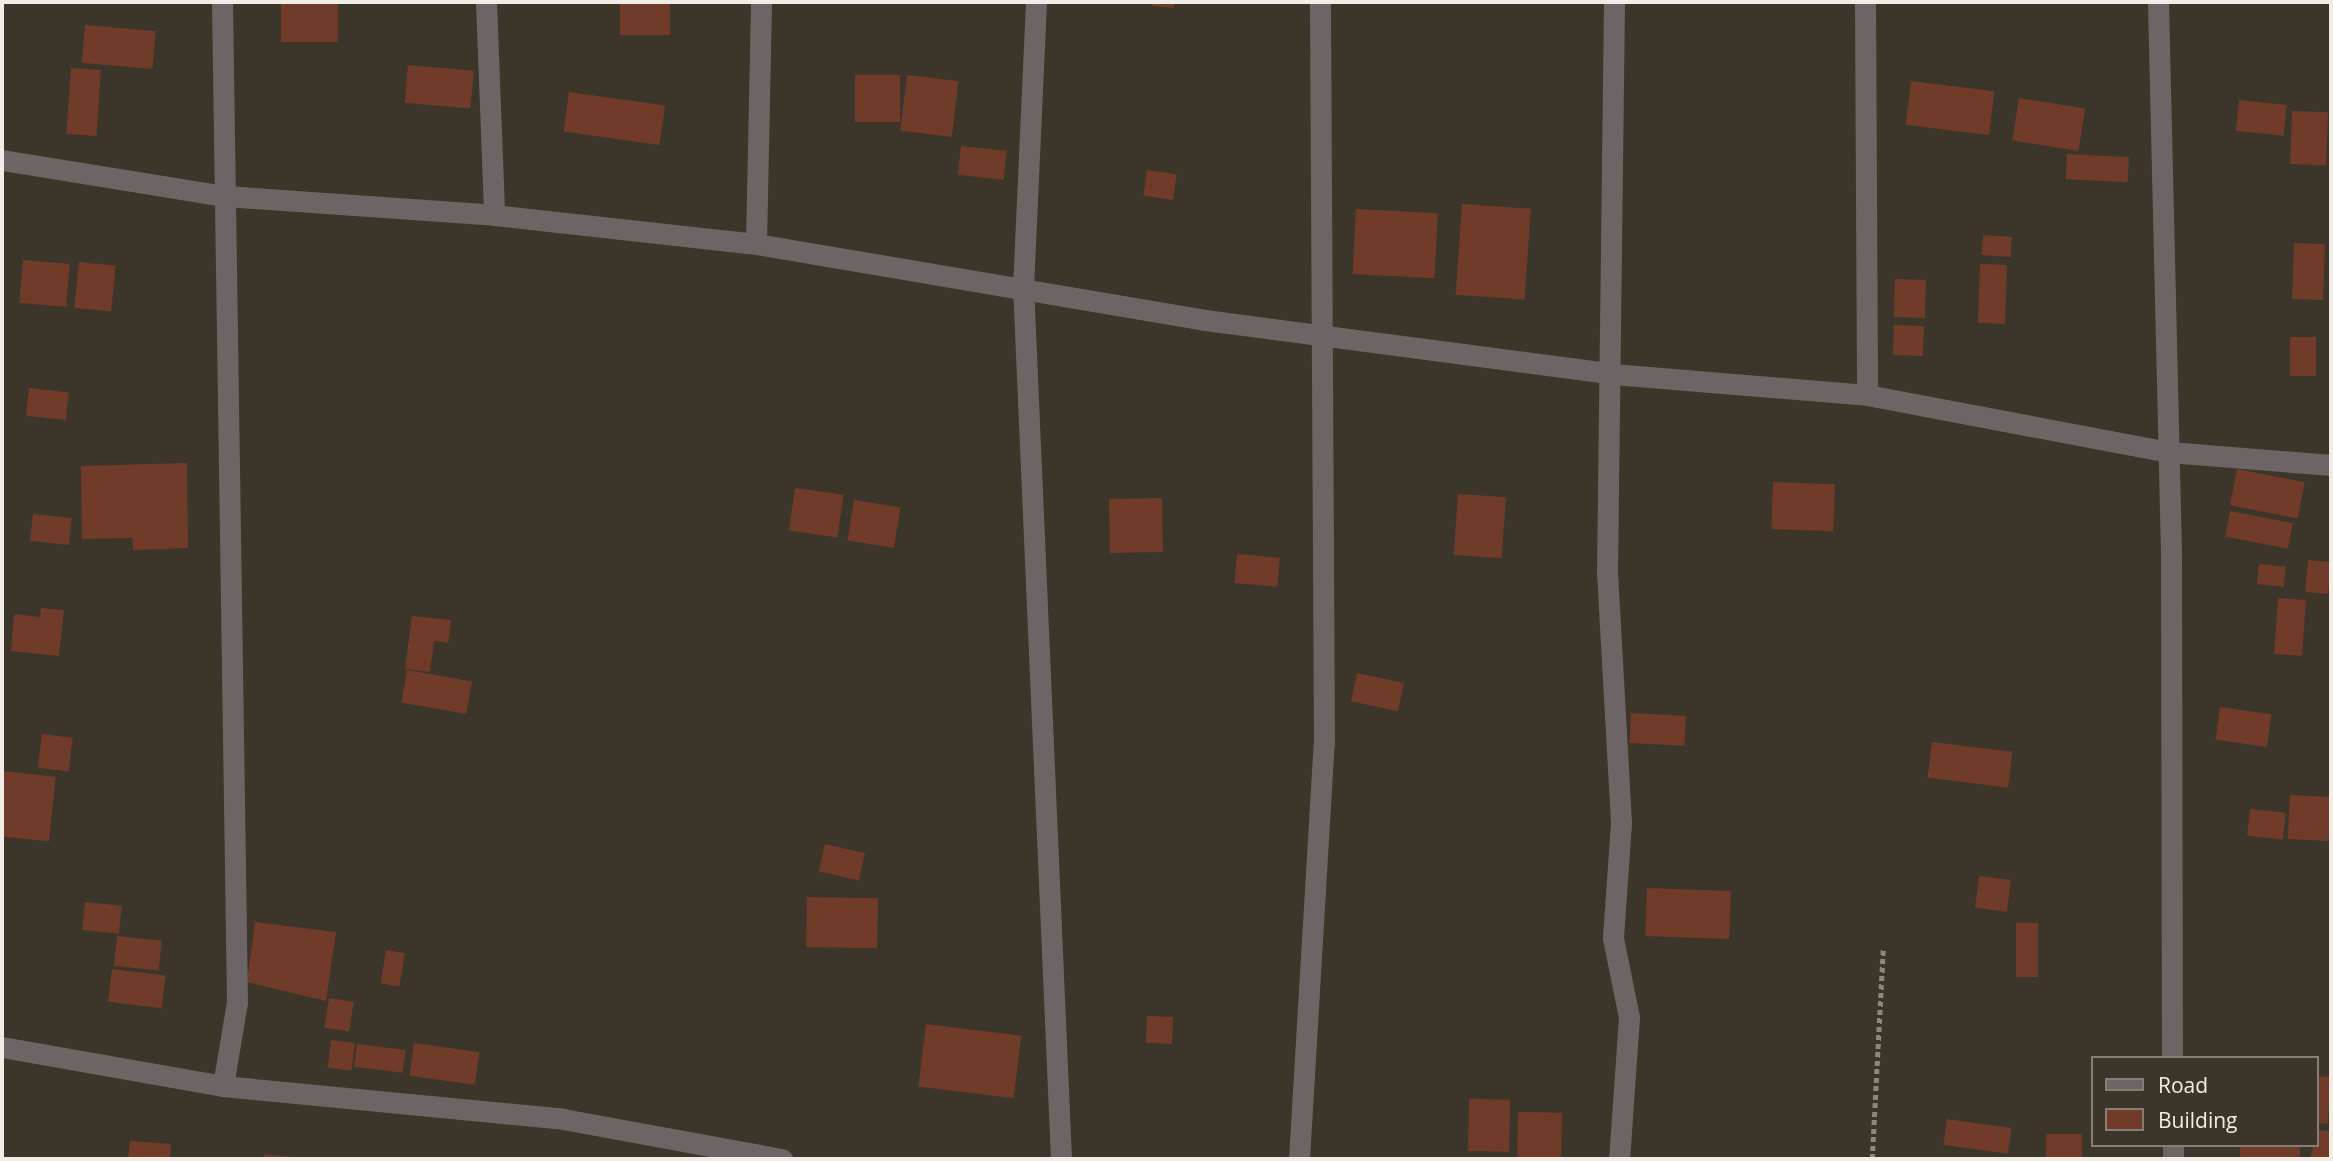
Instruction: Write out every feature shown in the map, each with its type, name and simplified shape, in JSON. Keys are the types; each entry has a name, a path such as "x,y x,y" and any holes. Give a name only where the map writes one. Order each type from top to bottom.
{"street":[{"path":"222,2 237,1002 223,1086"},
{"path":"486,2 494,215"},
{"path":"756,244 761,2"},
{"path":"1036,2 1023,285 1061,1159"},
{"path":"1299,1159 1324,744 1324,332 1320,2"},
{"path":"1614,2 1613,374 1607,572 1621,823 1613,938 1629,1017 1619,1159"},
{"path":"1865,2 1867,395"},
{"path":"2158,2 2169,452 2172,1056"},
{"path":"2,160 225,196 494,215 756,244 1023,285 1205,320 1324,332 1613,374 1867,395 2169,452 2331,466"},
{"path":"2,1047 223,1086 563,1119 782,1159"}],"path":[{"path":"1872,1159 1884,948"}],"building":[{"path":"281,2 338,2 338,42 281,42"},
{"path":"620,2 670,2 670,35 620,35"},
{"path":"1153,2 1175,2 1174,8 1152,6"},
{"path":"85,25 156,31 152,69 82,63"},
{"path":"408,65 474,71 470,109 405,103"},
{"path":"71,68 101,70 96,136 66,134"},
{"path":"855,75 900,75 900,122 855,122"},
{"path":"907,75 959,81 952,137 900,131"},
{"path":"1911,81 1994,91 1989,135 1906,125"},
{"path":"569,92 665,105 659,145 563,132"},
{"path":"2019,98 2085,108 2078,151 2012,140"},
{"path":"2239,100 2287,105 2283,136 2236,131"},
{"path":"2292,111 2328,112 2326,165 2290,164"},
{"path":"961,146 1007,151 1004,180 958,175"},
{"path":"2067,154 2129,157 2128,182 2066,179"},
{"path":"1147,170 1177,174 1173,200 1143,196"},
{"path":"1462,204 1531,209 1524,300 1456,295"},
{"path":"1356,209 1438,213 1434,278 1353,274"},
{"path":"1983,235 2012,237 2011,257 1982,255"},
{"path":"2294,243 2325,244 2323,300 2292,299"},
{"path":"23,260 70,264 66,307 19,303"},
{"path":"79,262 116,266 111,312 74,308"},
{"path":"1980,264 2007,265 2005,324 1978,323"},
{"path":"1895,279 1926,280 1925,318 1894,317"},
{"path":"1894,325 1924,326 1923,356 1893,355"},
{"path":"2290,337 2316,337 2316,376 2290,376"},
{"path":"29,388 69,392 66,420 26,416"},
{"path":"187,463 188,548 133,550 132,538 82,539 81,466"},
{"path":"2237,469 2305,482 2298,518 2230,505"},
{"path":"1773,482 1835,484 1833,531 1771,529"},
{"path":"795,488 844,495 838,537 789,531"},
{"path":"1458,494 1506,497 1502,558 1454,555"},
{"path":"1162,498 1163,552 1110,553 1109,499"},
{"path":"854,500 900,507 894,548 848,540"},
{"path":"2230,511 2293,523 2288,549 2225,537"},
{"path":"33,514 72,518 69,545 30,541"},
{"path":"1237,554 1280,558 1277,587 1234,583"},
{"path":"2308,560 2331,562 2328,594 2305,592"},
{"path":"2259,564 2286,567 2284,587 2257,584"},
{"path":"2278,598 2306,600 2302,656 2274,654"},
{"path":"41,608 64,610 59,656 11,651 14,614 40,617"},
{"path":"412,616 451,620 448,643 434,641 430,672 405,669"},
{"path":"407,670 472,681 466,714 401,702"},
{"path":"1357,673 1404,683 1398,711 1351,701"},
{"path":"2220,707 2271,714 2267,747 2215,740"},
{"path":"1631,713 1686,716 1684,746 1629,743"},
{"path":"42,734 73,738 69,772 38,768"},
{"path":"1932,742 2012,752 2008,788 1928,778"},
{"path":"2,771 56,777 49,841 2,836"},
{"path":"2290,795 2331,797 2329,841 2288,839"},
{"path":"2250,809 2286,813 2283,840 2247,836"},
{"path":"825,844 865,853 859,881 819,871"},
{"path":"1979,876 2011,880 2007,912 1975,908"},
{"path":"1647,888 1731,891 1729,939 1645,936"},
{"path":"807,897 878,898 877,948 806,947"},
{"path":"85,902 122,906 119,934 82,930"},
{"path":"255,922 336,932 326,1001 247,982"},
{"path":"2016,923 2038,923 2038,977 2016,977"},
{"path":"117,936 162,941 159,971 114,966"},
{"path":"386,950 405,953 399,987 381,984"},
{"path":"112,969 166,976 162,1008 108,1002"},
{"path":"329,998 354,1002 349,1032 324,1028"},
{"path":"1147,1016 1173,1017 1172,1044 1146,1043"},
{"path":"926,1024 1021,1036 1014,1098 918,1087"},
{"path":"331,1040 355,1043 351,1071 328,1068"},
{"path":"414,1043 479,1052 475,1085 409,1076"},
{"path":"357,1044 406,1050 403,1073 354,1067"},
{"path":"2319,1076 2331,1077 2328,1124 2319,1123"},
{"path":"1469,1099 1510,1100 1509,1152 1468,1151"},
{"path":"1518,1112 1562,1113 1561,1159 1517,1159"},
{"path":"1947,1119 2011,1128 2008,1154 1943,1145"},
{"path":"2319,1130 2331,1131 2331,1159 2310,1159 2313,1147 2319,1147"},
{"path":"2046,1134 2082,1134 2082,1159 2046,1159"},
{"path":"130,1141 171,1144 170,1159 128,1159"},
{"path":"2240,1147 2300,1147 2300,1159 2240,1159"},
{"path":"264,1154 294,1157 294,1159 264,1159"}]}
